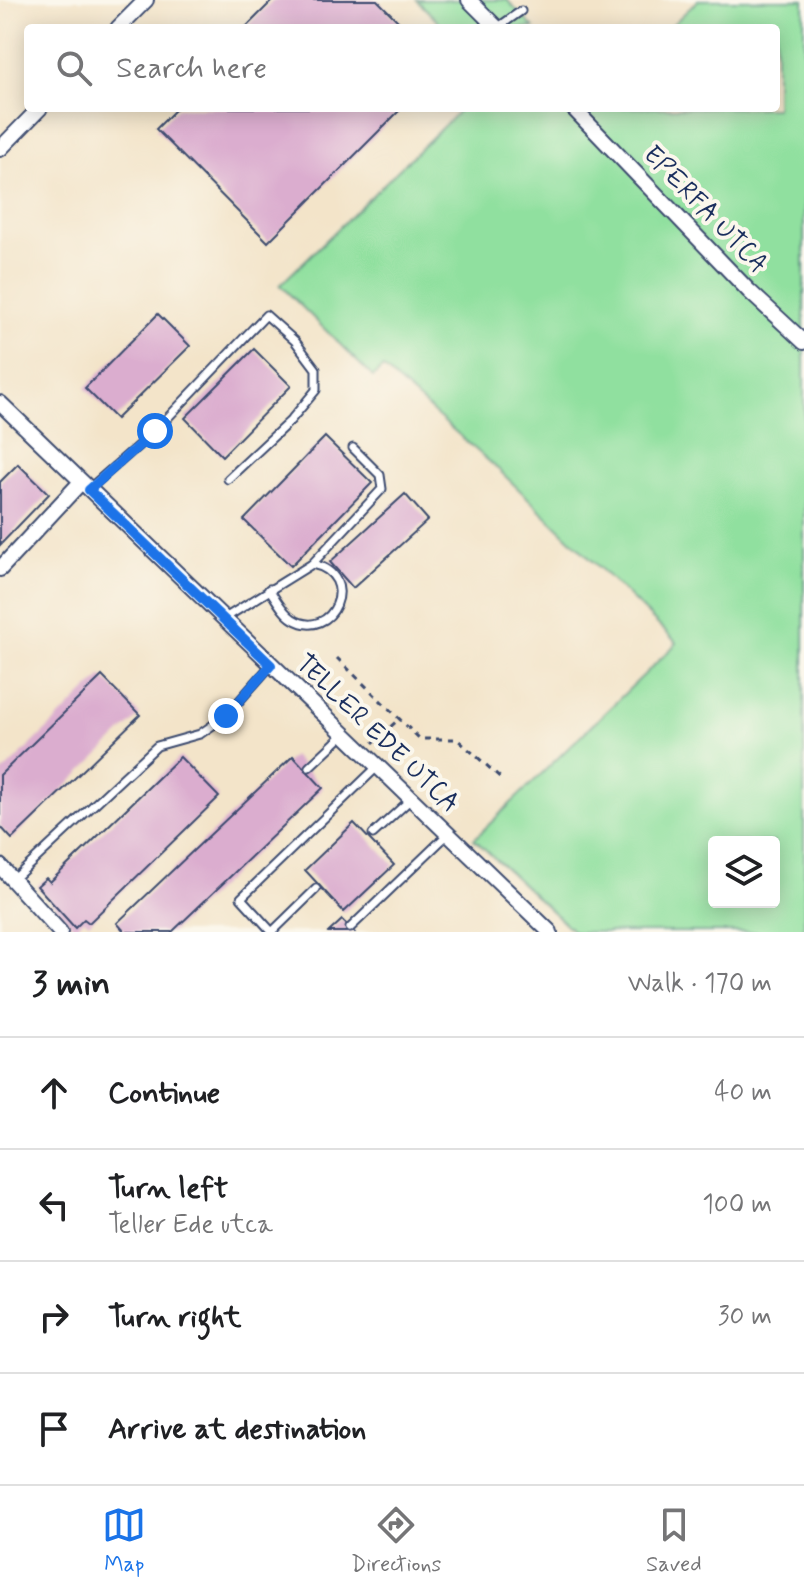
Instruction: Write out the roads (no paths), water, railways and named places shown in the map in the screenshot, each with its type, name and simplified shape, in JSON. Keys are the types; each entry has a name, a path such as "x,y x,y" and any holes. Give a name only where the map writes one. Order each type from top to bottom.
{"street":[{"path":"122,24 146,0"},
{"path":"469,0 492,24"},
{"path":"0,149 36,112"},
{"name":"EPERFA UTCA","path":"577,112 749,291 804,342"},
{"name":"TELLER EDE UTCA","path":"0,403 376,768 550,932"},
{"path":"0,569 85,486"},
{"path":"0,866 60,932"}],"lane":[{"path":"502,24 521,11"},
{"path":"85,486 155,431 266,315 295,341 316,369 316,390 290,421 228,479"},
{"path":"224,620 312,564 383,485 380,475 353,448"},
{"path":"269,589 294,620 313,623 327,618 338,601 338,585 330,572 312,564"},
{"path":"13,880 157,746 200,734 226,716 271,665"},
{"path":"309,767 343,735"},
{"path":"316,889 272,932 241,898 376,768"},
{"path":"373,834 410,800"},
{"path":"350,928 447,835"}]}
